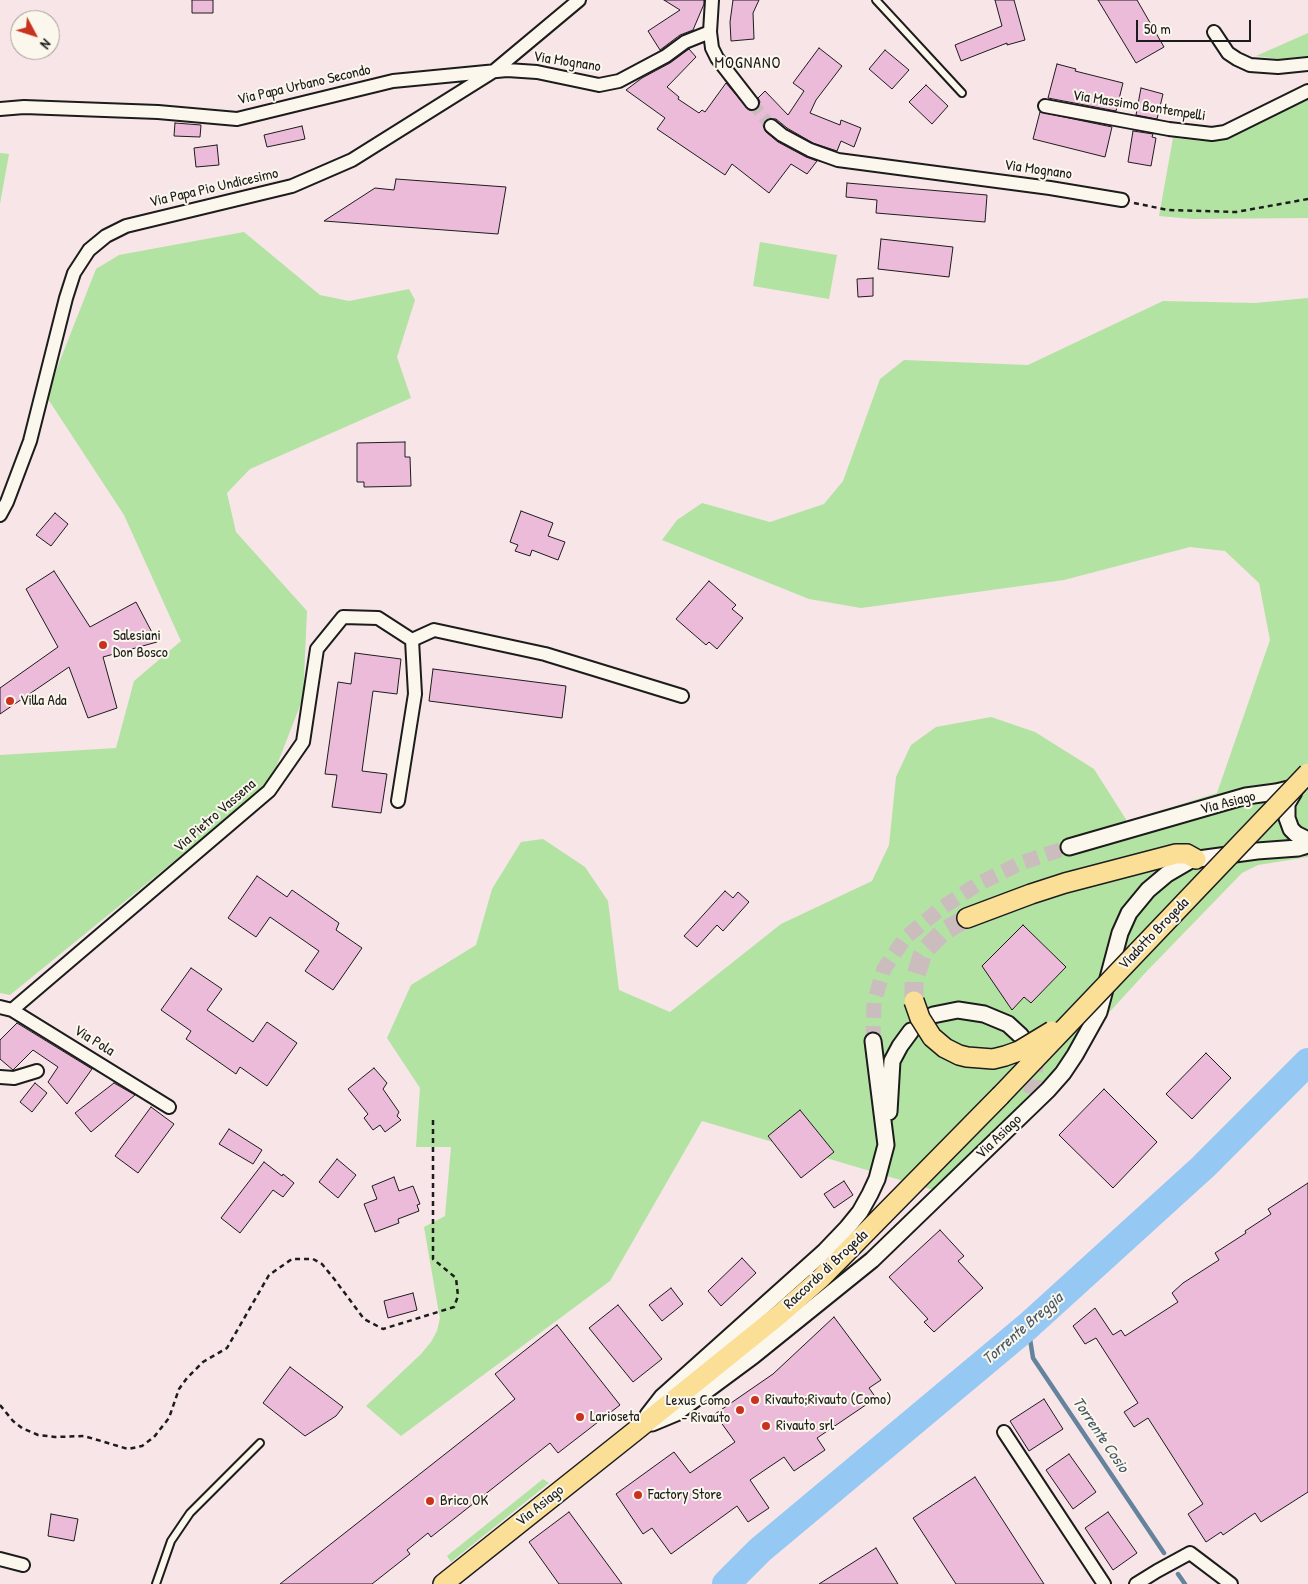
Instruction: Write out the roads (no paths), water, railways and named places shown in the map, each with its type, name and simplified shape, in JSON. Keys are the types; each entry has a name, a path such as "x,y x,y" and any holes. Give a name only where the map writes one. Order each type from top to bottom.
{"main road":[{"name":"Viadotto Brogeda","path":"1000,1096 1072,1019 1306,781"},
{"path":"966,918 1057,886 1176,854 1187,854 1196,859"},
{"path":"914,1001 924,1026 932,1037 952,1052 974,1058 993,1059 1019,1051 1072,1019"},
{"name":"Raccordo di Brogeda","path":"639,1428 822,1278 1000,1096"},
{"name":"Via Asiago","path":"443,1584 639,1428"}],"street":[{"name":"Via Papa Pio Undicesimo","path":"0,515 7,502 30,441 74,273 89,250 106,236 126,226 173,213 292,186 352,160 494,71 579,0"},
{"path":"712,0 710,32 712,48 716,58 752,103"},
{"name":"Via Mognano","path":"494,71 537,72 600,85 618,81 659,60 685,42 710,32"},
{"path":"1214,32 1228,53 1237,60 1250,65 1278,68 1308,64"},
{"name":"Via Papa Urbano Secondo","path":"0,109 24,107 158,112 237,119 393,81 494,71"},
{"name":"Via Massimo Bontempelli","path":"1045,106 1169,129 1212,134 1225,132 1308,91"},
{"name":"Via Mognano","path":"770,126 803,146 838,160 1040,186 1122,200"},
{"name":"Via Pietro Vassena","path":"6,1008 269,791 303,742 318,648 343,617 378,618 412,640"},
{"path":"398,801 415,694 412,640 434,630 545,654 682,696"},
{"path":"1306,781 1290,797 1286,811 1291,829 1308,840"},
{"name":"Via Asiago","path":"1069,847 1246,796 1276,792 1306,781"},
{"name":"Via Asiago","path":"639,1428 676,1413 753,1356 872,1260 1048,1090 1063,1073 1099,1012 1120,934 1129,913 1148,890 1167,874 1191,860 1257,851 1298,848 1308,845"},
{"name":"Via Pola","path":"6,1008 170,1107"},
{"path":"933,1015 958,1010 976,1012 1008,1024 1020,1036"},
{"path":"886,1145 889,1125 892,1061 911,1031"},
{"name":"Via Asiago","path":"639,1428 662,1397 802,1273 847,1228 860,1212 877,1179 886,1145 873,1041"},
{"path":"0,1077 14,1078 37,1071"},
{"path":"1015,1121 1030,1094"},
{"path":"1004,1432 1104,1584"},
{"path":"1136,1584 1190,1554 1231,1584"},
{"path":"0,1559 23,1565"}],"lane":[{"path":"876,0 962,93"},
{"path":"156,1584 171,1541 190,1513 260,1443"}],"waterway":[{"name":"Torrente Breggia","path":"726,1584 760,1550 1028,1326 1203,1167 1308,1062"},
{"name":"Torrente Cosio","path":"1028,1326 1033,1358 1164,1553"},
{"name":"Torrente Cosio","path":"1178,1574 1185,1584"}],"tunnel":[{"path":"752,103 771,126"},
{"path":"873,1041 874,1002 884,969 905,938 940,909 978,884 1021,863 1069,847"},
{"path":"914,1001 914,981 922,956 927,948 944,931 967,918"},
{"path":"1030,1094 1035,1080 1036,1065 1032,1055"}],"place":[{"name":"Salesiani Don Bosco","path":"103,645"},
{"name":"Villa Ada","path":"10,701"},
{"name":"Rivauto;Rivauto (Como)","path":"755,1400"},
{"name":"Lexus Como - Rivauto","path":"740,1410"},
{"name":"Larioseta","path":"580,1417"},
{"name":"Rivauto srl","path":"766,1426"},
{"name":"Factory Store","path":"638,1495"},
{"name":"Brico OK","path":"430,1501"}],"district":[{"name":"MOGNANO","path":"748,64"}]}
